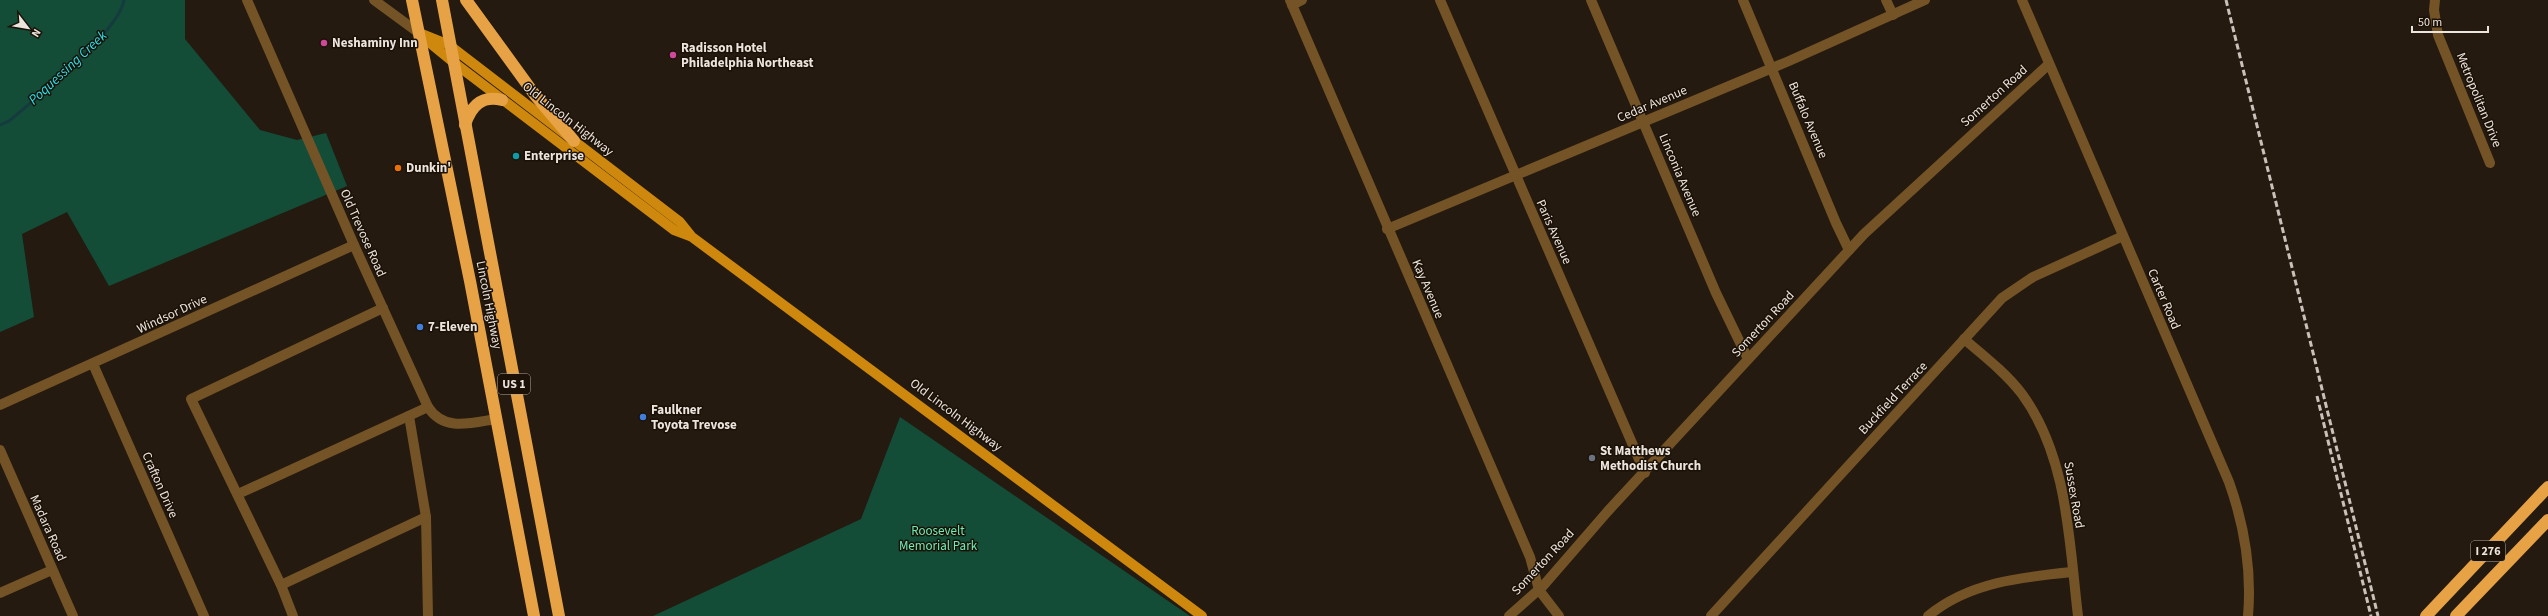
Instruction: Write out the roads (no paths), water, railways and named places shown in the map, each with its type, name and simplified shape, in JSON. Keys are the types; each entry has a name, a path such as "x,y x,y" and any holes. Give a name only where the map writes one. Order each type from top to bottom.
{"highway":[{"name":"Lincoln Highway","path":"412,0 534,616"},
{"name":"Lincoln Highway","path":"442,0 449,45 559,616"},
{"path":"466,0 526,84 574,141"},
{"path":"465,126 471,110 479,102 490,98 502,100"},
{"name":"I 276","path":"2427,615 2548,487"},
{"name":"I 276","path":"2456,616 2548,520"}],"main road":[{"name":"Old Lincoln Highway","path":"418,34 449,45 680,222 692,237 1202,616"},
{"name":"Old Lincoln Highway","path":"418,34 502,100 674,230 692,237"}],"street":[{"name":"Old Trevose Road","path":"247,0 354,245 428,407 437,418 456,425 496,419"},
{"name":"Old Lincoln Highway","path":"374,0 418,34"},
{"path":"1291,2 1302,0"},
{"name":"Paris Avenue","path":"1440,0 1645,473"},
{"name":"Linconia Avenue","path":"1591,0 1716,293 1748,360"},
{"name":"Buffalo Avenue","path":"1743,0 1836,223 1849,250"},
{"path":"1886,0 1893,14"},
{"name":"Cedar Avenue","path":"1387,229 1644,122 1926,0"},
{"name":"Carter Road","path":"2022,0 2237,504 2248,556 2248,616"},
{"name":"Metropolitan Drive","path":"2435,0 2434,10 2438,35 2490,162"},
{"name":"Kay Avenue","path":"1291,2 1387,229 1530,557 1539,590"},
{"name":"Somerton Road","path":"1510,616 1539,590 1849,250 2049,64"},
{"name":"Buckfield Terrace","path":"1711,616 1964,339 2010,291 2039,274 2123,236"},
{"name":"Windsor Drive","path":"0,405 354,245"},
{"path":"293,616 238,494 192,399 383,308"},
{"name":"Sussex Road","path":"1964,339 2021,393 2045,436 2060,478 2078,616"},
{"name":"Crafton Drive","path":"93,364 204,616"},
{"path":"238,494 428,407"},
{"path":"409,416 426,518 428,616"},
{"name":"Madara Road","path":"0,450 73,616"},
{"path":"280,585 426,518"},
{"path":"0,593 52,570"},
{"path":"1928,616 1953,600 2000,582 2073,572"},
{"path":"1539,590 1559,616"}],"waterway":[{"name":"Poquessing Creek","path":"0,125 9,121 92,47 108,29 119,13 124,0"}],"railway":[{"path":"2226,0 2378,616"},
{"path":"2317,396 2371,616"}],"place":[{"name":"Neshaminy Inn","path":"324,43"},
{"name":"Radisson Hotel Philadelphia Northeast","path":"673,55"},
{"name":"Enterprise","path":"516,156"},
{"name":"Dunkin'","path":"398,168"},
{"name":"7-Eleven","path":"420,327"},
{"name":"Faulkner Toyota Trevose","path":"643,417"},
{"name":"St Matthews Methodist Church","path":"1592,458"}],"park label":[{"name":"Roosevelt Memorial Park","path":"938,538"}]}
